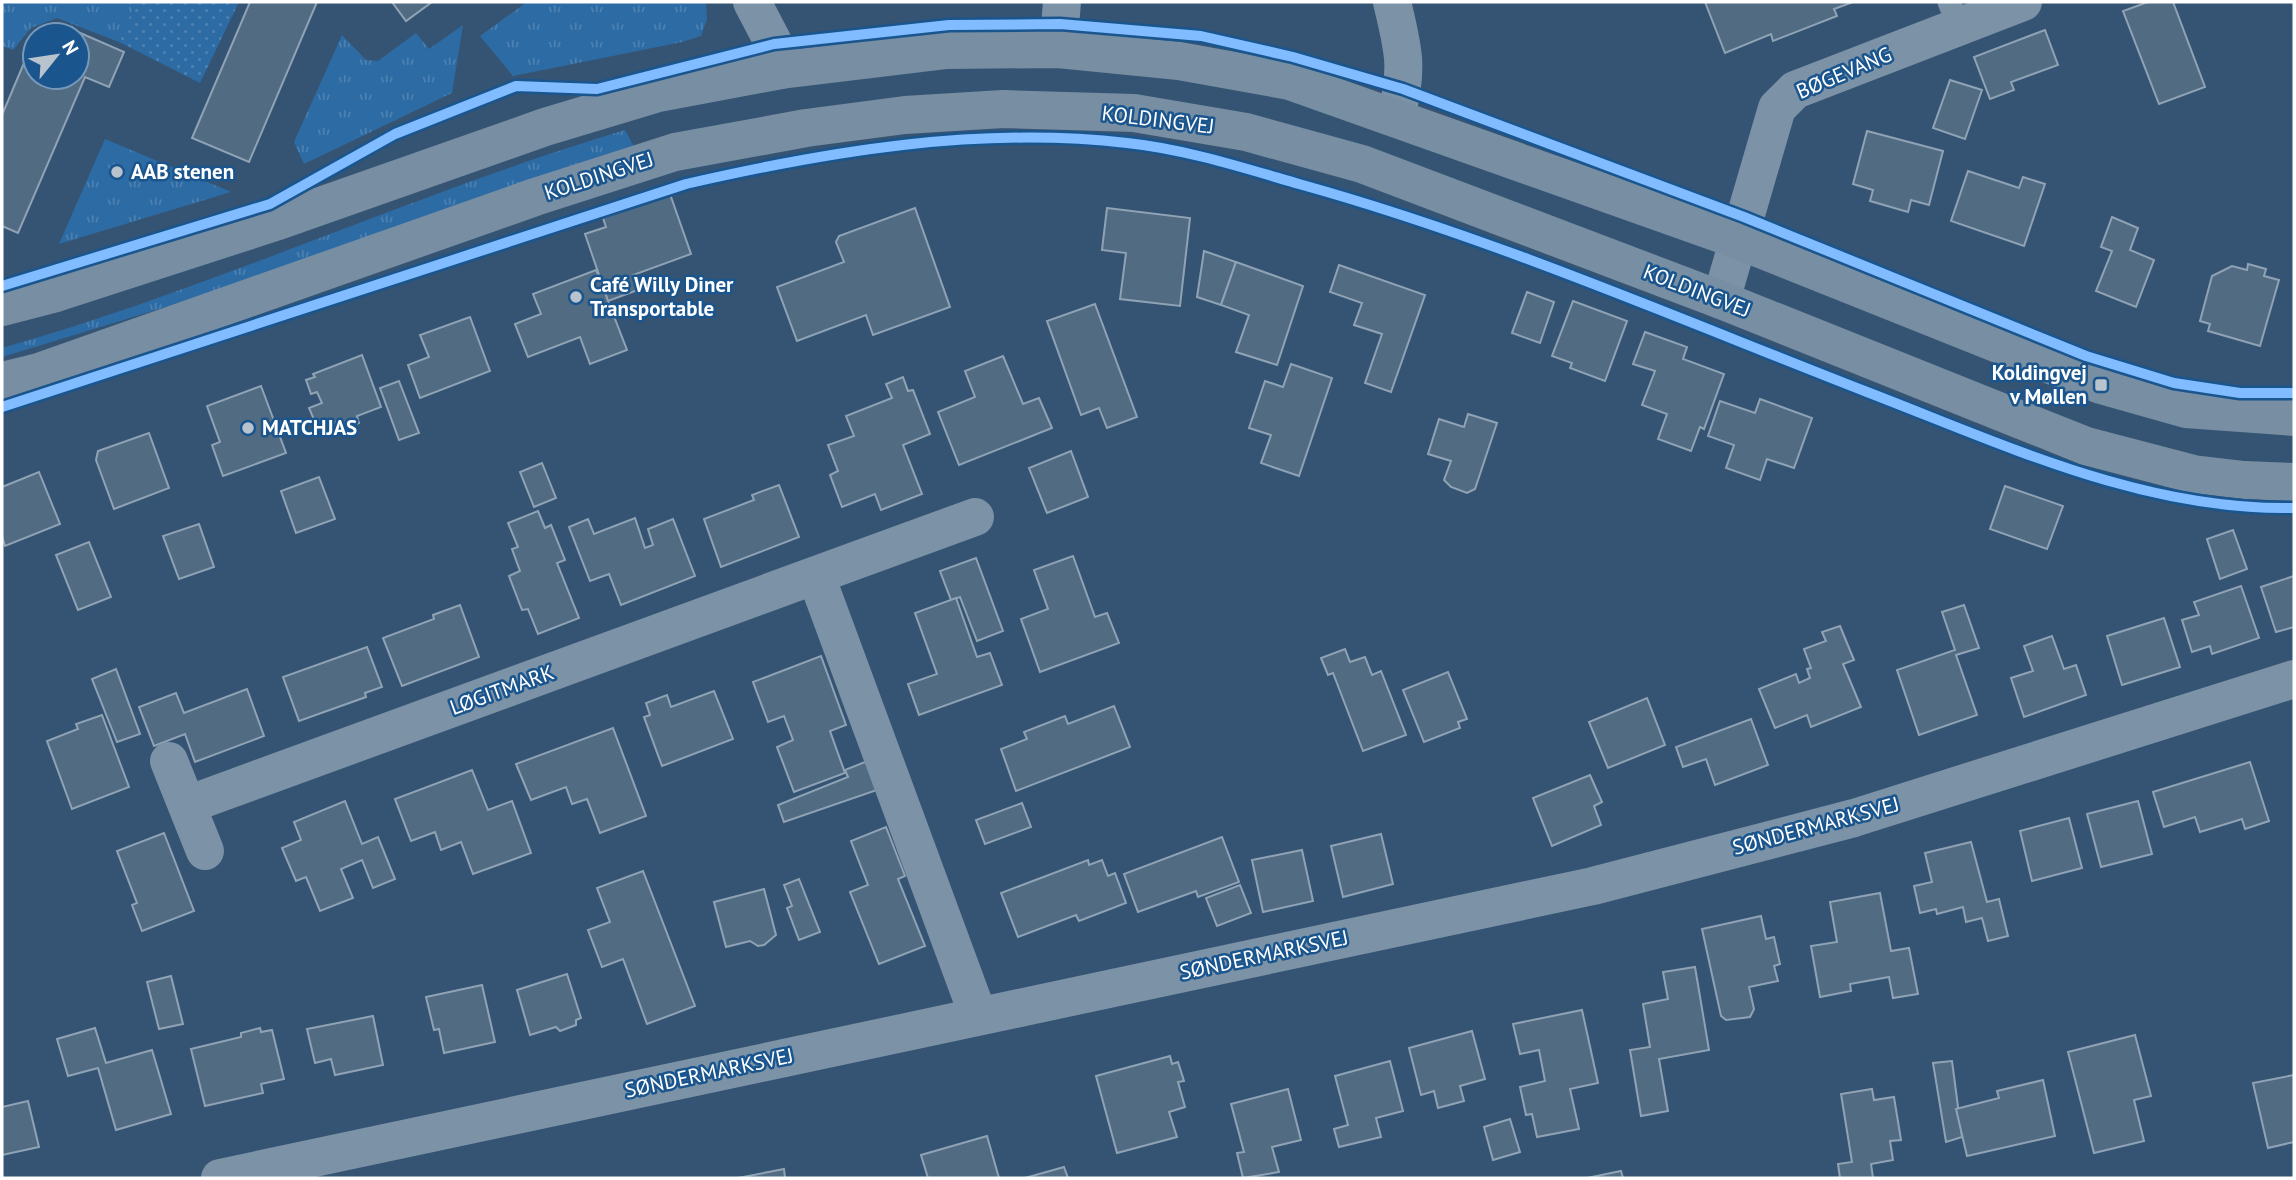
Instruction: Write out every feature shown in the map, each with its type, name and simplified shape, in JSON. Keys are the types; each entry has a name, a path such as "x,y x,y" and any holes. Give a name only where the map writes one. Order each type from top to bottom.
{"main road":[{"path":"2,307 56,293 275,222 545,127 658,93 781,70 947,50 1058,49 1179,61 1290,81 1396,116 1738,240 2101,385 2186,409 2294,417"},
{"name":"KOLDINGVEJ","path":"2,381 39,372 535,197 675,152 806,128 905,115 1003,110 1134,113 1246,132 1362,163 1721,300 2087,446 2193,474 2294,482"}],"street":[{"path":"752,2 774,44 781,70"},
{"path":"1058,49 1062,2"},
{"path":"1392,2 1405,56 1403,89 1396,116"},
{"name":"BØGEVANG","path":"1721,300 1777,108 1795,90 1954,14 2023,2"},
{"name":"LØGITMARK","path":"187,805 975,517"},
{"path":"816,576 978,1015"},
{"name":"SØNDERMARKSVEJ","path":"235,1177 978,1015 1593,886 1854,818 2294,679"},
{"path":"169,761 205,851"}],"green space":[{"path":"2,2 136,2 119,42 91,31 91,21 65,21 57,18 49,21 21,21 21,40 13,50 2,46"},
{"path":"125,2 239,2 200,83 119,42 134,6"},
{"path":"527,2 706,2 707,19 701,36 682,42 513,76 480,36"},
{"path":"463,25 452,93 304,164 294,142 342,35 366,60 378,61 416,33 429,49"},
{"path":"625,130 634,147 166,307 2,357 2,348 159,297 468,182"},
{"path":"105,139 231,192 59,244"}],"building":[{"path":"250,2 317,2 249,162 192,138"},
{"path":"392,2 432,2 406,21"},
{"path":"1705,2 1853,2 1834,9 1837,16 1773,41 1771,34 1725,53"},
{"path":"2148,2 2173,2 2205,87 2159,104 2123,11"},
{"path":"2045,30 2058,65 2011,82 2014,90 1990,99 1974,57"},
{"path":"91,38 124,52 109,87 91,80"},
{"path":"21,70 21,91 79,91 18,233 2,226 2,115"},
{"path":"1950,80 1982,90 1965,139 1933,128"},
{"path":"1867,131 1943,151 1929,205 1911,200 1908,212 1870,201 1873,190 1853,184"},
{"path":"1968,171 2019,188 2023,177 2045,184 2024,246 1951,221"},
{"path":"670,194 691,254 633,275 638,290 608,301 585,234 606,227 603,218"},
{"path":"915,208 950,307 873,335 866,315 797,341 777,287 844,262 836,242 839,236"},
{"path":"1107,208 1190,218 1180,306 1120,299 1126,253 1102,250"},
{"path":"2112,217 2138,228 2130,250 2154,260 2136,307 2096,291 2112,251 2101,247"},
{"path":"1204,251 1236,262 1221,305 1197,297"},
{"path":"1236,262 1303,286 1277,365 1236,352 1249,315 1221,305"},
{"path":"2248,264 2266,269 2264,276 2279,280 2260,346 2208,331 2210,324 2200,321 2212,276 2232,266 2247,270"},
{"path":"1339,265 1425,295 1391,392 1365,383 1382,334 1354,325 1362,303 1330,292"},
{"path":"596,270 627,350 590,364 580,337 528,357 515,324 541,314 533,294"},
{"path":"1527,292 1554,302 1540,343 1512,333"},
{"path":"1573,301 1627,321 1605,381 1570,368 1572,363 1552,356"},
{"path":"1095,304 1137,417 1107,428 1099,408 1081,415 1047,321"},
{"path":"470,317 490,371 420,398 408,365 429,357 420,335"},
{"path":"1645,332 1687,347 1683,359 1724,374 1704,429 1700,427 1691,451 1658,439 1667,414 1642,405 1655,371 1633,364"},
{"path":"362,355 381,407 357,416 359,423 345,428 342,420 318,429 309,408 322,403 317,392 311,394 306,380 315,377 313,374"},
{"path":"1003,356 1023,404 1039,398 1052,428 959,465 938,412 975,397 965,371"},
{"path":"1291,364 1332,378 1299,476 1261,463 1271,435 1249,428 1265,381 1283,387"},
{"path":"903,377 908,391 913,390 930,434 903,445 922,494 881,510 875,494 842,507 830,475 838,471 828,445 854,436 846,416 892,398 886,384"},
{"path":"399,381 419,433 399,440 380,388"},
{"path":"261,386 286,453 223,476 212,445 220,442 207,406"},
{"path":"1760,399 1812,418 1794,468 1767,459 1760,480 1726,468 1734,445 1708,436 1720,401 1755,413"},
{"path":"1468,414 1497,423 1475,489 1467,493 1451,487 1444,480 1451,461 1428,454 1439,419 1464,427"},
{"path":"149,433 169,488 114,509 96,460 98,451"},
{"path":"1071,451 1088,497 1047,513 1029,468"},
{"path":"542,463 556,498 534,507 520,472"},
{"path":"39,472 60,524 5,546 2,536 2,487"},
{"path":"319,477 335,519 296,533 281,491"},
{"path":"779,485 799,537 721,567 704,519 754,500 752,495"},
{"path":"2005,486 2063,506 2047,549 1990,529"},
{"path":"538,511 545,528 551,525 565,560 557,563 579,618 538,634 528,609 522,610 509,576 520,571 512,549 518,547 508,523"},
{"path":"635,518 645,548 653,545 648,529 673,519 695,576 621,605 609,574 590,581 569,527 588,519 594,534"},
{"path":"199,524 214,567 179,579 163,536"},
{"path":"2233,530 2247,569 2220,579 2207,539"},
{"path":"89,542 111,597 78,610 56,555"},
{"path":"1073,556 1095,617 1107,613 1119,643 1040,672 1021,619 1048,609 1034,570"},
{"path":"976,558 1003,631 977,641 960,597 951,600 940,571"},
{"path":"2294,576 2294,627 2276,632 2261,587"},
{"path":"2241,586 2259,638 2212,654 2210,646 2192,652 2182,620 2199,615 2194,602"},
{"path":"956,598 977,657 990,653 1002,685 919,715 908,684 937,674 915,613"},
{"path":"460,605 479,657 402,686 383,638 434,619 433,615"},
{"path":"1964,605 1979,648 1956,655 1977,715 1919,735 1897,670 1955,650 1942,612"},
{"path":"2164,618 2180,667 2122,685 2107,636"},
{"path":"1840,626 1854,660 1843,664 1861,707 1811,727 1807,715 1775,728 1759,689 1796,674 1799,683 1810,678 1807,669 1811,668 1804,649 1826,641 1822,632"},
{"path":"2052,636 2064,669 2076,665 2086,695 2024,717 2011,678 2033,671 2024,646"},
{"path":"367,647 382,687 365,693 366,697 299,721 283,677"},
{"path":"1345,649 1350,662 1365,657 1372,675 1381,671 1406,735 1363,751 1333,673 1328,675 1321,658"},
{"path":"821,656 846,725 830,731 845,773 794,792 777,747 793,740 784,716 768,722 753,682"},
{"path":"116,669 140,734 117,742 92,679"},
{"path":"1448,672 1467,719 1458,722 1460,728 1424,742 1403,690"},
{"path":"247,689 264,736 195,762 185,734 154,746 139,707 176,693 184,713"},
{"path":"714,691 733,739 662,766 644,717 650,715 646,703 667,695 671,707"},
{"path":"1647,698 1665,745 1608,768 1589,722"},
{"path":"1114,706 1130,747 1016,791 1001,749 1027,739 1024,732 1065,716 1068,724"},
{"path":"102,715 129,787 72,809 47,741 78,729 76,724"},
{"path":"1751,719 1768,765 1715,785 1706,759 1683,767 1676,747"},
{"path":"613,728 646,816 600,833 587,799 572,804 566,787 531,800 516,764"},
{"path":"870,760 880,789 784,822 778,805 848,777 845,770"},
{"path":"2250,762 2269,821 2245,829 2242,819 2200,832 2195,817 2164,827 2153,792"},
{"path":"472,770 488,810 512,801 531,853 473,874 461,842 441,850 435,832 411,841 395,799"},
{"path":"1590,775 1602,802 1594,806 1601,825 1552,846 1533,798"},
{"path":"345,801 362,844 378,837 395,879 373,888 362,860 341,869 353,898 320,911 306,877 296,881 282,848 301,840 294,822"},
{"path":"2138,801 2152,854 2101,867 2087,814"},
{"path":"1022,803 1031,827 985,844 976,820"},
{"path":"2069,818 2082,868 2032,881 2020,831"},
{"path":"886,827 905,876 898,879 925,946 879,964 850,892 868,885 851,841"},
{"path":"164,833 194,911 142,931 132,905 137,903 117,851"},
{"path":"1381,834 1393,884 1343,897 1331,846"},
{"path":"1222,837 1239,882 1198,897 1196,891 1138,912 1124,874"},
{"path":"1971,842 1987,902 1999,899 2008,936 1988,941 1982,918 1966,922 1963,907 1937,914 1936,909 1920,913 1914,886 1932,882 1925,853"},
{"path":"1302,850 1313,901 1263,912 1252,860"},
{"path":"1088,860 1089,865 1102,860 1108,876 1115,873 1126,903 1079,921 1076,915 1018,937 1001,893"},
{"path":"643,871 695,1006 647,1024 623,959 602,967 588,930 610,922 597,888"},
{"path":"799,879 820,932 799,940 787,908 792,906 784,885"},
{"path":"1240,885 1251,913 1217,926 1206,898"},
{"path":"764,889 776,935 764,945 758,946 750,941 726,947 714,902"},
{"path":"1880,893 1891,951 1909,948 1918,994 1893,998 1889,977 1850,984 1851,991 1820,997 1811,946 1837,942 1830,902"},
{"path":"1761,916 1766,939 1774,937 1780,964 1774,966 1778,981 1749,987 1754,1009 1750,1017 1726,1020 1721,1016 1702,929"},
{"path":"1695,967 1709,1050 1659,1059 1668,1111 1641,1116 1630,1050 1650,1047 1643,1004 1668,999 1663,972"},
{"path":"567,974 581,1018 576,1020 576,1025 560,1031 556,1027 530,1035 517,990"},
{"path":"171,976 183,1024 159,1029 147,982"},
{"path":"482,985 495,1042 444,1053 439,1029 434,1030 426,997"},
{"path":"1582,1010 1598,1083 1570,1089 1579,1129 1537,1137 1532,1114 1526,1115 1520,1087 1545,1081 1539,1050 1520,1054 1513,1024"},
{"path":"373,1016 383,1065 335,1075 331,1059 315,1063 307,1029"},
{"path":"95,1028 106,1063 152,1050 171,1114 116,1130 98,1068 68,1076 57,1039"},
{"path":"260,1028 261,1032 272,1030 284,1079 261,1084 263,1093 205,1106 191,1049 241,1037 241,1033"},
{"path":"1472,1031 1485,1079 1460,1086 1464,1101 1438,1108 1434,1091 1421,1095 1409,1048"},
{"path":"2135,1035 2151,1096 2134,1100 2144,1141 2094,1153 2068,1052"},
{"path":"1170,1056 1172,1064 1178,1062 1184,1081 1178,1082 1185,1107 1169,1112 1177,1137 1117,1153 1096,1076"},
{"path":"1390,1061 1403,1111 1376,1118 1381,1137 1339,1147 1334,1129 1348,1125 1335,1076"},
{"path":"1952,1061 1962,1137 1946,1142 1933,1063"},
{"path":"2294,1075 2294,1142 2268,1148 2253,1083"},
{"path":"2043,1080 2055,1136 1967,1156 1956,1109 1999,1098 1997,1091"},
{"path":"1288,1089 1301,1140 1272,1147 1279,1172 1243,1178 1237,1153 1244,1152 1231,1104"},
{"path":"1872,1089 1874,1100 1894,1097 1901,1140 1890,1141 1893,1160 1871,1164 1873,1178 1840,1178 1838,1164 1852,1162 1841,1094"},
{"path":"28,1101 39,1147 2,1155 2,1107"},
{"path":"1510,1119 1520,1152 1493,1160 1484,1127"},
{"path":"987,1136 999,1178 928,1178 921,1155"},
{"path":"1064,1167 1068,1178 1025,1178"},
{"path":"784,1169 785,1178 738,1178"},
{"path":"1621,1171 1623,1178 1587,1178"}],"cycle path":[{"path":"2,286 270,204 395,134 516,86 597,89 774,44 949,25 1060,24 1201,36 1293,57 1403,89 1744,217 2086,356 2174,383 2240,393 2294,393"},
{"path":"2,407 686,184 795,161 905,145 960,140 1071,139 1127,143 1192,154 1372,205 1586,281 2023,453 2129,487 2183,499 2238,506 2294,508"}],"place":[{"name":"AAB stenen","path":"117,172"},
{"name":"Café Willy Diner Transportable","path":"576,297"},
{"name":"Koldingvej v Møllen","path":"2101,385"},
{"name":"MATCHJAS","path":"248,428"}]}
